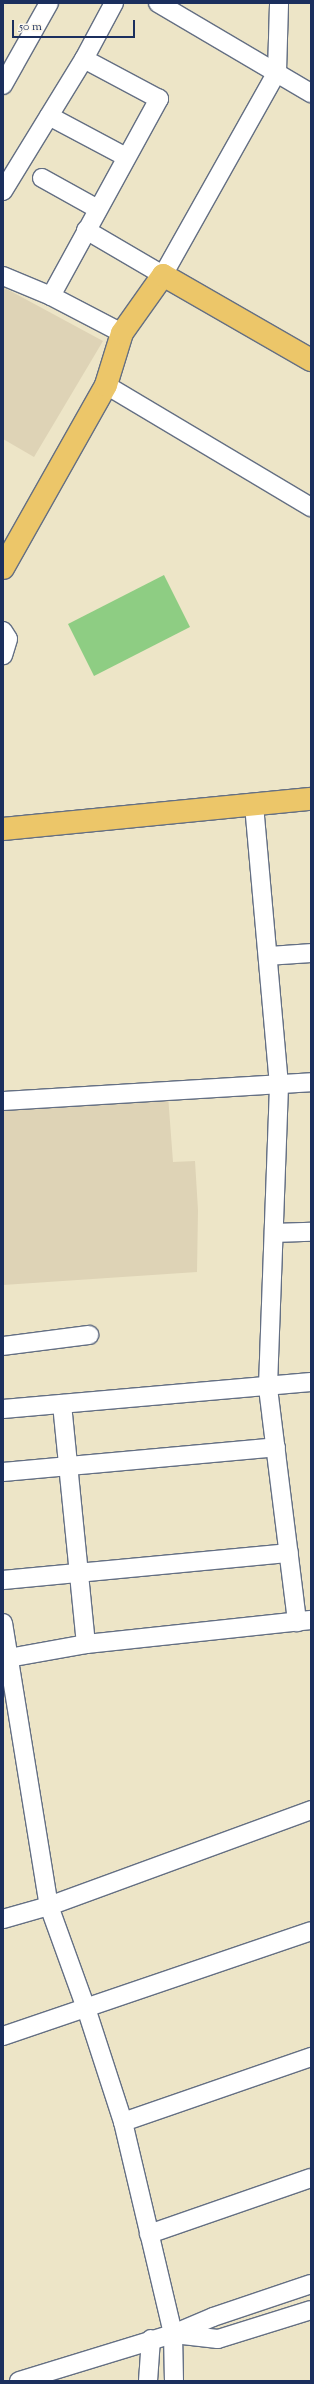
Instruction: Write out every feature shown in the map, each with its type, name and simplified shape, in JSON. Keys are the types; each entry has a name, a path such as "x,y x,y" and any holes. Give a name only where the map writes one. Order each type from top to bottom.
{"main road":[{"path":"3,568 106,385 122,333 163,274 311,360"},
{"path":"3,829 311,799"}],"street":[{"path":"3,85 49,3"},
{"path":"3,191 84,59 114,3"},
{"path":"158,3 311,93"},
{"path":"86,230 163,274 277,72 279,3"},
{"path":"51,296 159,99 84,59"},
{"path":"49,116 126,157"},
{"path":"42,178 98,209"},
{"path":"3,276 51,296 122,333"},
{"path":"106,385 311,507"},
{"path":"3,631 8,639 8,648 3,655"},
{"path":"5,1659 86,1644 304,1621 289,1554 268,1388 279,1086 254,805"},
{"path":"268,956 311,953"},
{"path":"3,1101 279,1086 311,1082"},
{"path":"274,1233 311,1232"},
{"path":"3,1346 89,1336"},
{"path":"3,1409 268,1388 311,1382"},
{"path":"62,1404 86,1644"},
{"path":"3,1472 276,1447"},
{"path":"3,1580 289,1554"},
{"path":"3,1623 5,1659 49,1906 86,2008 123,2122 173,2334 174,2381"},
{"path":"3,1919 49,1906 311,1810"},
{"path":"3,2036 311,1931"},
{"path":"123,2122 311,2057"},
{"path":"149,2234 311,2178"},
{"path":"19,2381 151,2339 173,2334 213,2317 311,2284"},
{"path":"173,2334 218,2339 311,2310"},
{"path":"148,2381 151,2339"}],"shaded area":[{"path":"3,287 103,341 34,457 3,439"},
{"path":"168,1095 173,1162 195,1161 198,1210 197,1272 3,1285 3,1106"}],"green space":[{"path":"164,575 190,627 94,676 68,624"}]}
